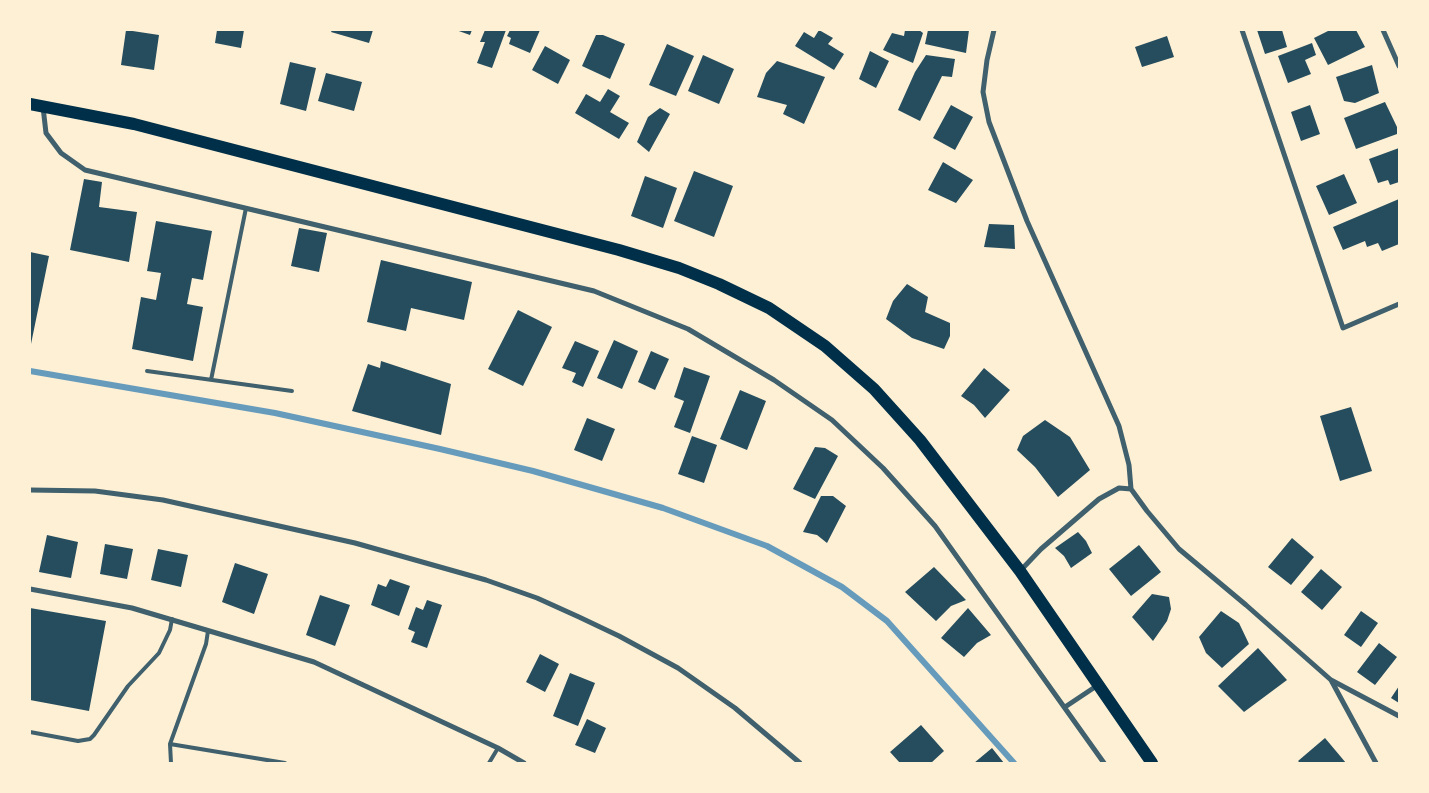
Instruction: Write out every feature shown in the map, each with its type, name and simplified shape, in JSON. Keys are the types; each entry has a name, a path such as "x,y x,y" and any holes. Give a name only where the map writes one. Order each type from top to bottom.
{"main road":[{"path":"30,104 134,124 600,245 679,268 719,284 769,308 825,346 874,389 920,440 1020,571 1152,763"}],"street":[{"path":"994,30 987,60 983,92 989,122 1027,221 1119,426 1129,465 1131,489 1179,549 1331,680 1399,716"},
{"path":"1242,30 1343,328 1399,304"},
{"path":"1383,30 1398,59 1399,66"},
{"path":"43,107 46,133 61,153 85,170 594,291 688,329 774,380 832,420 883,468 935,526 1104,763"},
{"path":"1020,571 1041,549 1099,499 1120,488 1131,489"},
{"path":"30,490 95,491 163,500 355,543 486,580 537,598 620,636 678,668 736,708 800,763"},
{"path":"30,589 132,608 314,662 498,748 524,763"},
{"path":"1331,680 1376,763"},
{"path":"1065,707 1099,684"}],"lane":[{"path":"211,380 246,208"},
{"path":"147,372 292,391"},
{"path":"30,732 78,741 90,739 128,686 159,653 170,630 172,619"},
{"path":"171,763 170,744 206,644 208,631"},
{"path":"170,744 285,763"},
{"path":"489,763 498,748"}],"building":[{"path":"126,30 159,35 154,70 121,65"},
{"path":"217,30 244,30 241,48 215,43"},
{"path":"332,30 373,30 369,43 331,32"},
{"path":"456,30 472,30 470,35"},
{"path":"485,30 506,30 492,68 477,63 485,42 480,42"},
{"path":"510,30 540,30 530,53 509,44 511,38 507,36"},
{"path":"819,30 833,38 828,44 844,54 834,70 795,46 804,32 814,38"},
{"path":"905,30 919,30 923,33 913,63 883,50 892,33 904,36"},
{"path":"928,30 969,30 966,53 925,44"},
{"path":"1257,30 1282,30 1287,47 1265,54"},
{"path":"1330,30 1356,30 1365,47 1328,65 1314,38"},
{"path":"596,35 603,35 625,44 610,79 582,66"},
{"path":"1167,36 1174,57 1142,67 1135,47"},
{"path":"1312,43 1316,55 1305,60 1311,74 1288,83 1278,56"},
{"path":"667,44 694,56 676,96 649,85"},
{"path":"545,46 570,60 558,84 532,70"},
{"path":"870,51 889,61 876,88 859,79"},
{"path":"703,55 734,69 719,104 688,91"},
{"path":"926,55 955,59 952,77 942,76 920,121 898,110 915,72"},
{"path":"777,61 825,77 804,124 783,114 787,105 757,97 766,73"},
{"path":"290,62 316,68 306,111 280,104"},
{"path":"1372,65 1379,93 1355,103 1344,101 1336,77"},
{"path":"326,73 362,82 354,111 318,101"},
{"path":"608,89 620,96 610,112 629,123 619,139 575,113 586,94 600,102"},
{"path":"1385,102 1397,127 1397,134 1356,149 1344,118"},
{"path":"951,105 973,117 955,150 933,138"},
{"path":"1310,105 1320,134 1301,141 1291,112"},
{"path":"660,108 670,114 649,152 637,142 648,117"},
{"path":"1399,148 1399,182 1390,185 1388,180 1378,183 1369,159"},
{"path":"943,162 973,180 956,203 928,190"},
{"path":"694,171 733,186 714,237 674,221"},
{"path":"1344,174 1357,203 1329,215 1316,186"},
{"path":"645,176 677,188 663,228 631,216"},
{"path":"84,179 102,182 99,207 137,212 129,262 70,250"},
{"path":"1399,199 1399,244 1382,251 1378,243 1367,247 1365,241 1343,250 1333,227"},
{"path":"156,221 212,231 203,280 192,278 187,304 203,307 193,361 132,349 141,297 156,300 161,273 147,271"},
{"path":"989,224 1014,225 1015,249 984,247"},
{"path":"299,228 327,233 319,272 291,266"},
{"path":"30,252 49,256 31,344 30,344"},
{"path":"381,260 472,282 464,320 411,308 406,331 367,322"},
{"path":"907,284 928,297 925,312 950,323 950,336 944,349 912,338 886,319 893,301"},
{"path":"518,310 552,327 523,386 488,369"},
{"path":"614,340 638,351 622,389 597,378"},
{"path":"575,341 599,351 583,387 572,382 576,373 562,368"},
{"path":"651,351 669,359 655,390 638,382"},
{"path":"381,361 451,384 441,435 352,411 368,364 380,368"},
{"path":"684,367 710,376 690,433 674,427 684,401 674,397"},
{"path":"984,368 1010,390 985,418 974,405 961,396"},
{"path":"740,390 766,401 747,450 720,439"},
{"path":"1351,407 1372,471 1340,481 1320,416"},
{"path":"587,418 615,429 602,461 574,450"},
{"path":"1045,420 1070,437 1090,470 1058,497 1035,467 1017,450 1023,436"},
{"path":"692,436 717,445 704,483 678,474"},
{"path":"815,447 825,448 838,456 815,499 793,489"},
{"path":"821,496 833,496 846,506 827,543 817,535 803,532"},
{"path":"1078,532 1086,541 1092,553 1071,568 1064,556 1055,548"},
{"path":"47,535 78,542 71,578 39,572"},
{"path":"1292,538 1314,557 1291,585 1268,567"},
{"path":"105,544 133,549 127,579 100,574"},
{"path":"1139,545 1161,572 1131,596 1109,569"},
{"path":"158,549 188,555 181,587 151,580"},
{"path":"235,563 268,574 254,614 222,602"},
{"path":"934,567 966,600 951,606 936,621 905,592"},
{"path":"1321,569 1342,587 1322,610 1301,592"},
{"path":"390,579 410,586 399,616 371,605 378,584 386,587"},
{"path":"1152,594 1169,597 1171,609 1167,621 1153,641 1132,617"},
{"path":"320,595 350,605 335,646 306,635"},
{"path":"427,600 442,605 427,648 411,642 415,632 408,629 416,607 423,610"},
{"path":"30,608 106,621 89,711 30,700"},
{"path":"968,608 991,635 977,643 964,657 941,638"},
{"path":"1221,611 1239,623 1249,644 1222,668 1206,653 1199,637"},
{"path":"1361,611 1378,623 1361,647 1344,635"},
{"path":"1379,643 1397,657 1375,685 1357,672"},
{"path":"1258,648 1287,680 1244,712 1218,686"},
{"path":"540,654 559,664 545,692 526,682"},
{"path":"570,673 595,683 578,726 553,716"},
{"path":"1399,686 1399,703 1391,698"},
{"path":"587,719 606,728 595,753 575,745"},
{"path":"921,725 944,751 931,763 900,763 890,752"},
{"path":"1325,738 1346,763 1300,763 1298,761"},
{"path":"992,748 1004,763 974,763"}],"waterway":[{"path":"30,371 275,413 533,471 663,508 767,546 842,587 887,621 1014,763"}]}
